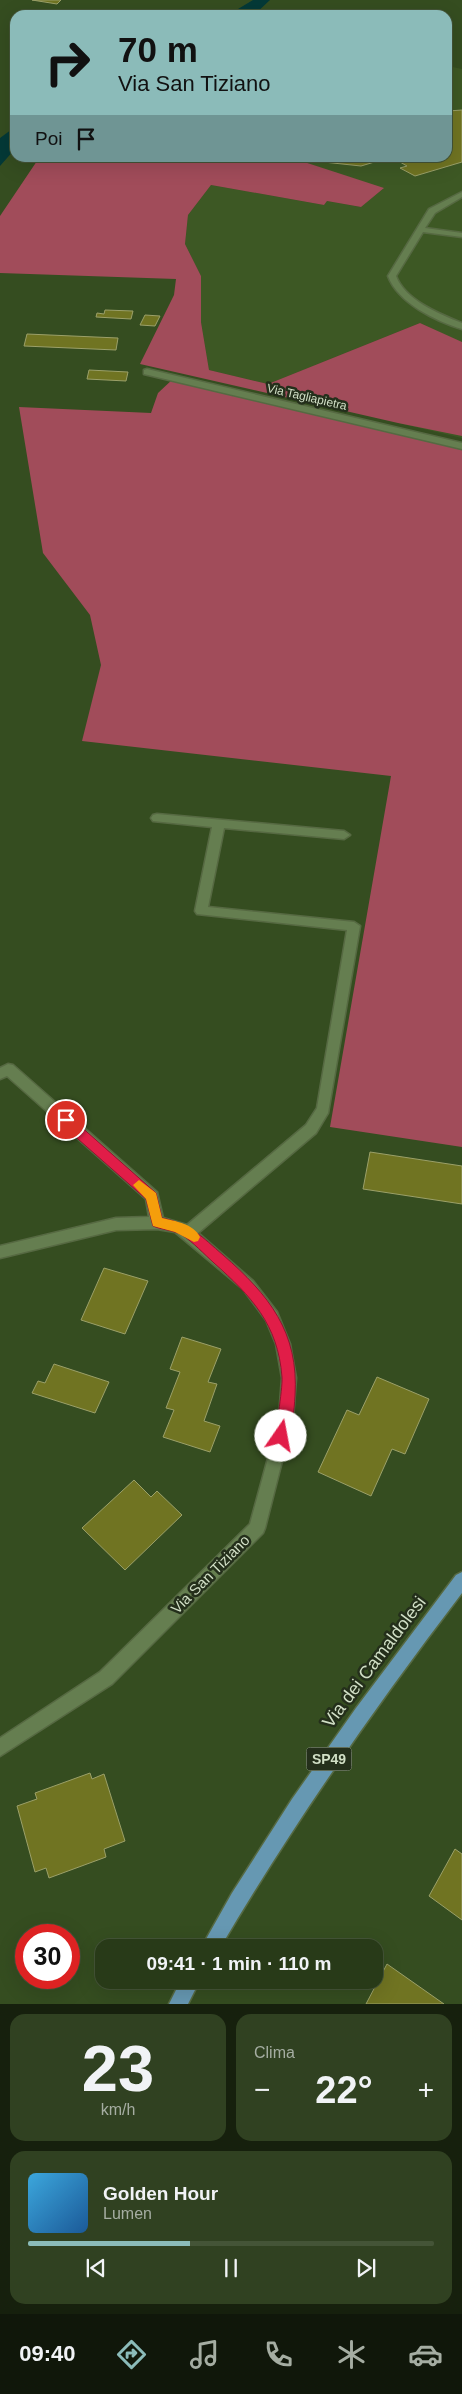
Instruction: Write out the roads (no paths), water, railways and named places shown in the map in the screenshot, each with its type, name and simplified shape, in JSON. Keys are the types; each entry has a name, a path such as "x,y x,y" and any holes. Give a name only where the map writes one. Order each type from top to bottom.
{"main road":[{"name":"Via dei Camaldolesi","path":"215,1939 300,1800 356,1720 462,1580"},
{"path":"178,2004 186,1989"}],"street":[{"path":"462,194 432,212 392,276 392,281 405,295 429,311 462,326"},
{"path":"422,230 462,235"},
{"name":"Via Tagliapietra","path":"147,372 462,446"},
{"path":"157,818 344,835"},
{"path":"188,1232 311,1129 319,1118 323,1109 354,926 202,912 219,823"},
{"path":"0,1074 8,1069 152,1196 157,1222"},
{"name":"Via San Tiziano","path":"0,1252 116,1224 157,1222 178,1227 188,1232 248,1285 272,1316 283,1344 289,1378 286,1418 257,1528 106,1678 0,1748"}],"water":[{"path":"253,0 270,0 259,10 236,10"},
{"path":"10,131 10,155 0,166 0,138"}]}
